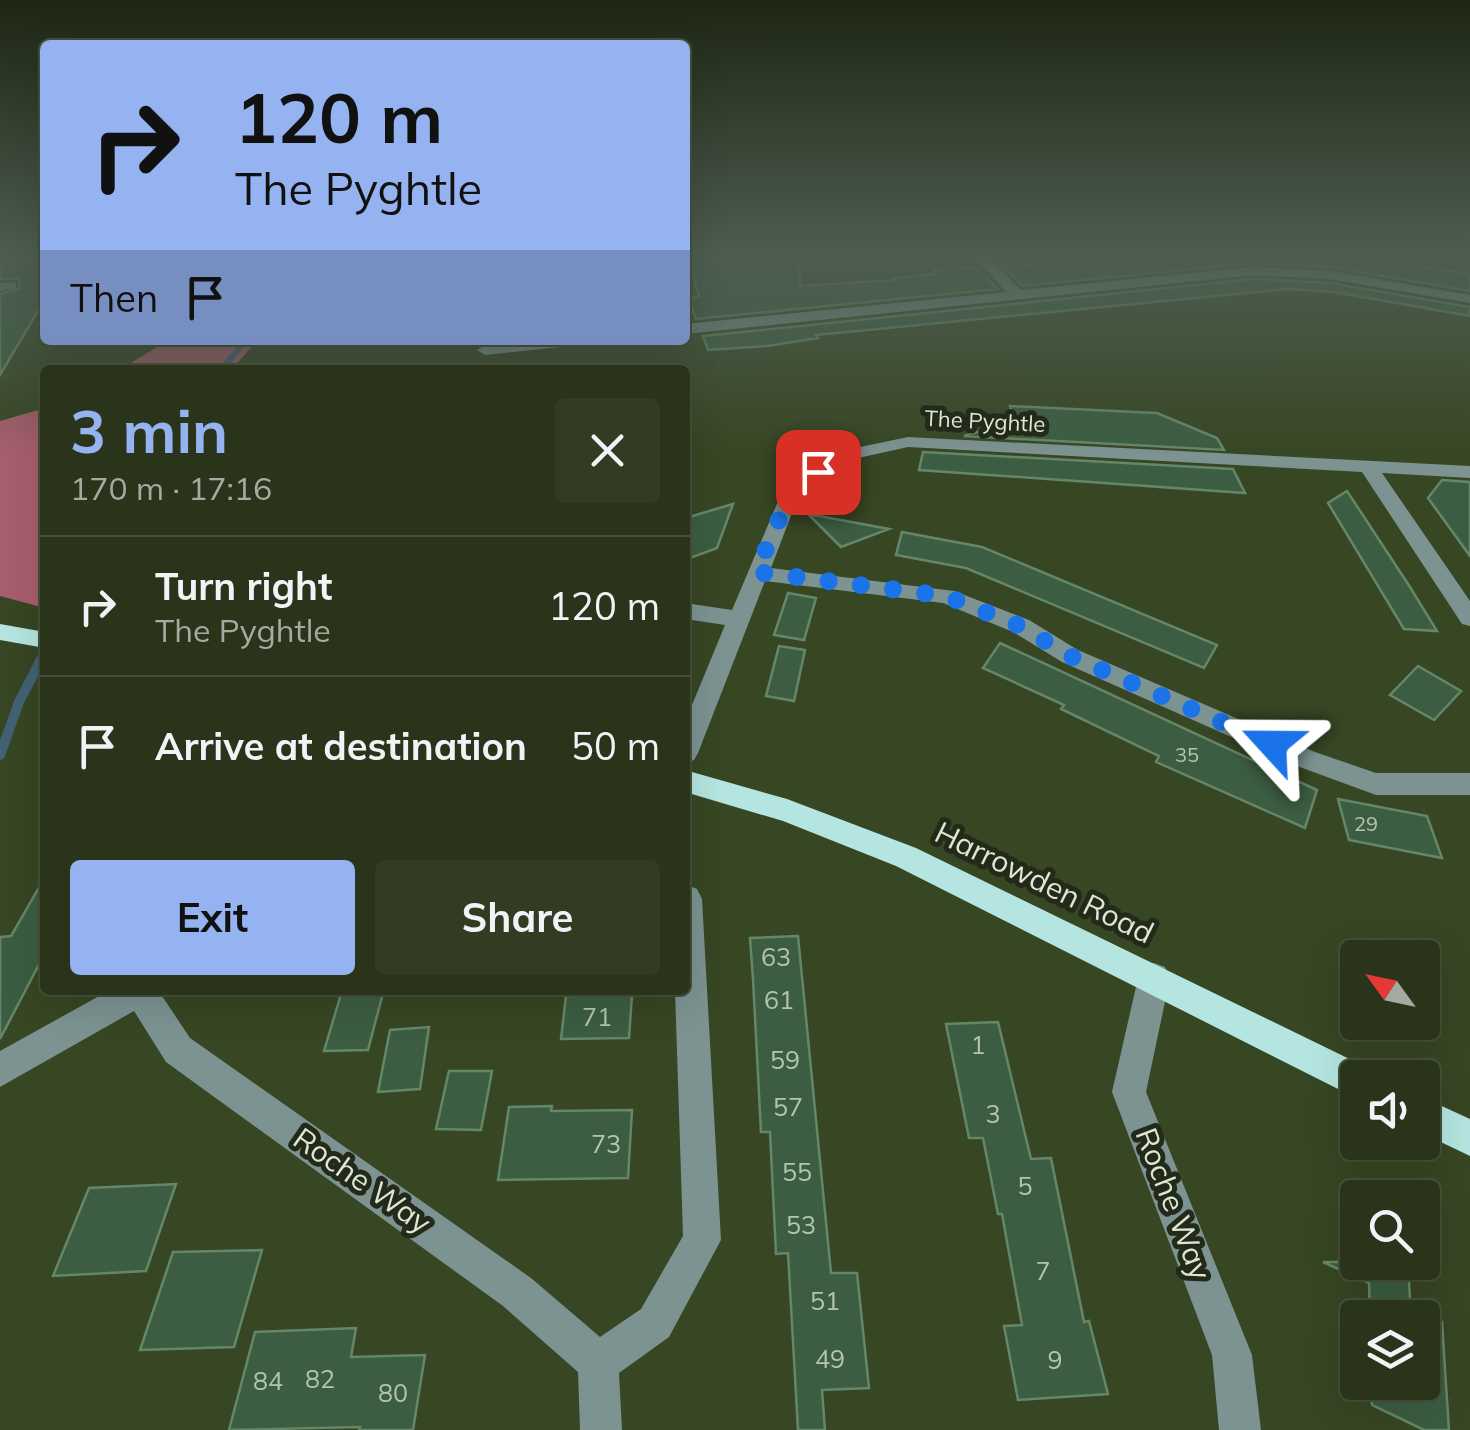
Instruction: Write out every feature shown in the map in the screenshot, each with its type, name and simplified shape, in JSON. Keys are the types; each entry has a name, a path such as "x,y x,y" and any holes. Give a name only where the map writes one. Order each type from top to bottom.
{"main road":[{"path":"0,632 40,639"},
{"name":"Harrowden Road","path":"690,782 787,811 906,857 1340,1072"},
{"path":"1440,1123 1470,1138"}],"street":[{"path":"690,328 756,322"},
{"name":"The Pyghtle","path":"690,741 792,490 842,456 908,442 1470,472"},
{"path":"1369,468 1470,618"},
{"path":"756,572 946,596 1020,626 1070,656 1324,766 1376,784 1470,784"},
{"path":"690,612 742,620"},
{"path":"601,1430 598,1363 655,1323 702,1240 690,967"},
{"name":"Roche Way","path":"1154,978 1130,1092 1232,1355 1240,1430"},
{"path":"0,1070 132,995"},
{"name":"Roche Way","path":"142,995 178,1050 517,1292 598,1363"}],"shaded area":[{"path":"161,345 254,345 236,365 127,365"},
{"path":"40,409 40,607 0,596 0,421"}],"building":[{"path":"0,322 32,322 0,375"},
{"path":"841,322 952,322 708,350 703,336"},
{"path":"1010,406 1157,413 1217,438 1224,450 964,436 1014,421"},
{"path":"923,452 1233,469 1245,493 919,470"},
{"path":"1442,480 1470,482 1470,556 1428,498"},
{"path":"1347,491 1437,631 1404,629 1328,503"},
{"path":"733,504 717,548 690,558 690,517"},
{"path":"808,514 889,529 841,547"},
{"path":"902,532 982,547 1217,645 1204,668 966,568 896,555"},
{"path":"788,593 816,598 804,640 774,635"},
{"path":"1000,643 1317,790 1305,828 1156,762 1159,756 1061,709 1064,705 983,668"},
{"path":"779,646 805,650 794,701 766,696"},
{"path":"1418,666 1461,691 1434,720 1390,695"},
{"path":"1338,799 1427,816 1442,858 1349,840"},
{"path":"40,886 40,963 0,1039 0,937 11,936"},
{"path":"798,936 831,1273 857,1273 869,1388 822,1390 825,1430 798,1430 788,1253 776,1254 770,1132 761,1132 750,938"},
{"path":"341,995 382,995 368,1050 324,1051"},
{"path":"632,995 629,1038 561,1039 566,996"},
{"path":"998,1022 1031,1159 1051,1158 1084,1322 1089,1321 1108,1394 1018,1400 1004,1326 1022,1325 1002,1214 998,1214 983,1138 969,1138 946,1024"},
{"path":"429,1027 420,1089 378,1092 390,1030"},
{"path":"449,1071 492,1071 481,1130 436,1129"},
{"path":"552,1106 551,1111 632,1110 628,1178 498,1180 509,1107"},
{"path":"176,1184 146,1271 53,1276 89,1188"},
{"path":"262,1250 234,1347 140,1350 173,1252"},
{"path":"1323,1262 1340,1262 1340,1270"},
{"path":"1362,1280 1409,1280 1410,1300 1369,1300 1369,1283"},
{"path":"1440,1322 1449,1430 1424,1430 1372,1405 1372,1400 1440,1400"},
{"path":"356,1328 351,1357 425,1355 413,1430 229,1430 255,1332"}],"waterway":[{"path":"225,365 242,345"},
{"path":"0,755 19,702 40,662"}],"route":[{"path":"818,472 792,490 756,572 946,596 1020,626 1070,656 1272,744"}]}
